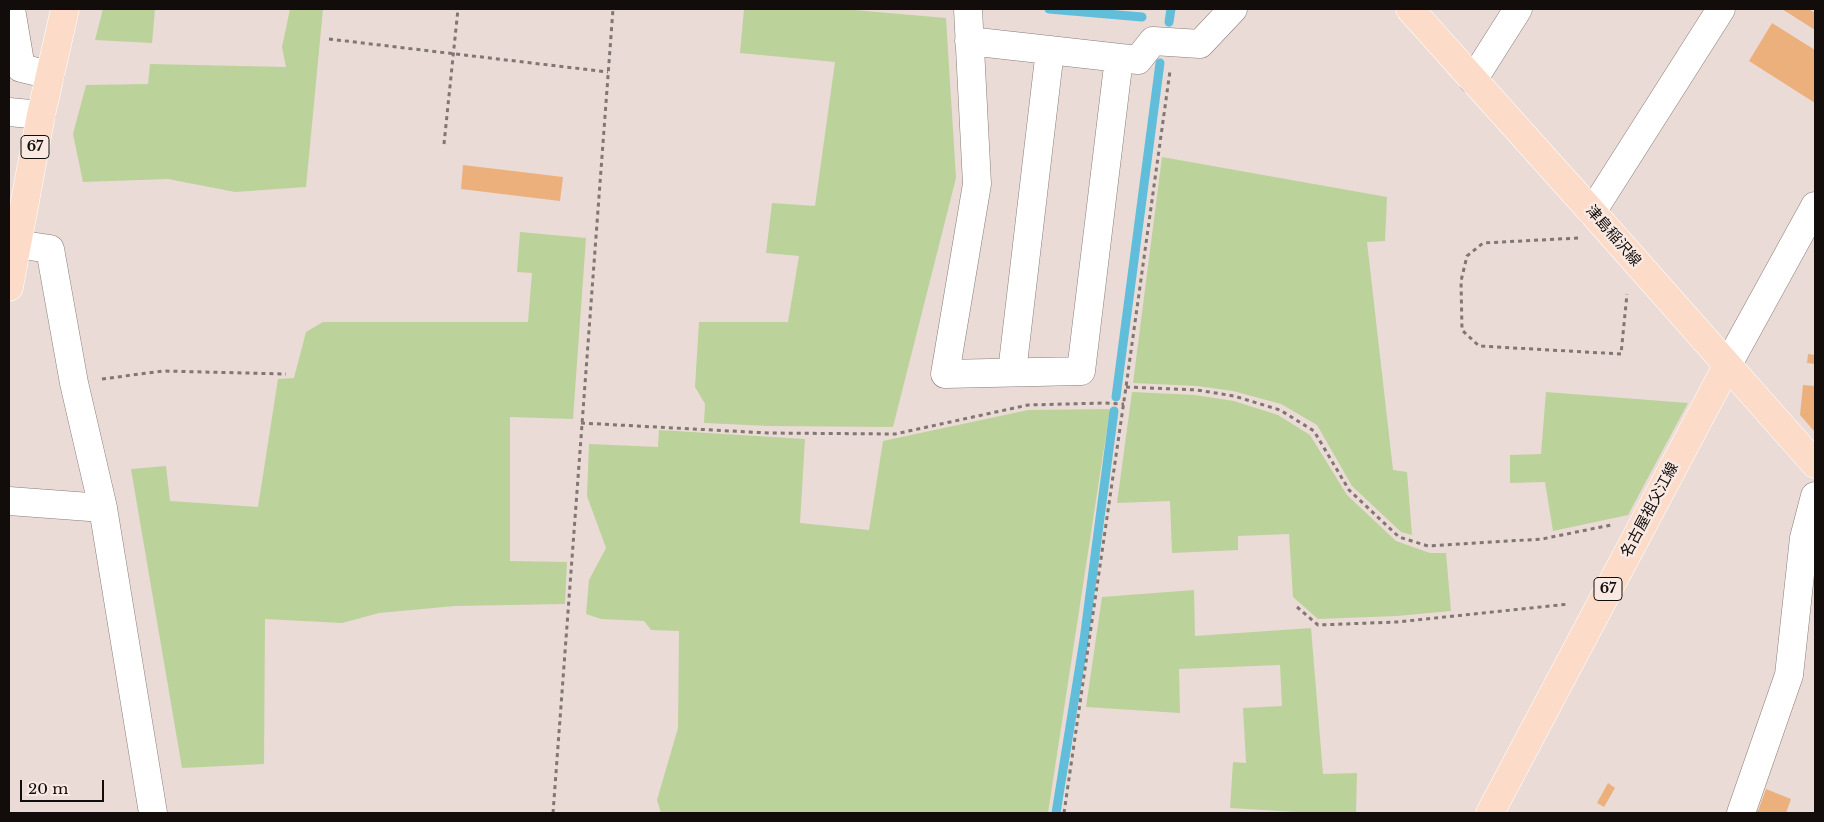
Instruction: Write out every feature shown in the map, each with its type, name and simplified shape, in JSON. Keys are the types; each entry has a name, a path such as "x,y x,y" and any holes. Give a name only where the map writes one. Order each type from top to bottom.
{"main road":[{"name":"67","path":"9,287 41,115 65,9"},
{"name":"津島稲沢線","path":"1410,9 1600,220 1815,464"},
{"name":"名古屋祖父江線","path":"1490,813 1727,366"}],"street":[{"path":"11,9 21,68 50,75"},
{"path":"968,9 977,184 945,374 1081,371 1119,58"},
{"path":"969,41 1138,60 1153,42 1200,44 1233,9"},
{"path":"1474,80 1518,9"},
{"path":"1600,220 1721,9"},
{"path":"1012,372 1050,50"},
{"path":"9,112 41,115"},
{"path":"1727,366 1815,206"},
{"path":"16,244 50,248 74,383 103,508 153,813"},
{"path":"1741,813 1788,675 1804,538 1815,496"},
{"path":"9,501 103,508"}],"path":[{"path":"444,144 458,9"},
{"path":"554,813 581,423 613,9"},
{"path":"329,40 608,72"},
{"path":"1064,813 1124,404 1171,63"},
{"path":"1600,220 1576,239 1483,243 1467,256 1460,281 1462,330 1479,346 1621,354 1627,292 1642,268"},
{"path":"74,383 163,371 286,374"},
{"path":"1126,387 1196,390 1234,396 1280,410 1314,431 1349,490 1399,537 1428,546 1542,539 1646,518"},
{"path":"581,423 768,433 895,434 1028,405 1124,404"},
{"path":"1297,607 1318,625 1397,622 1603,600"}],"green space":[{"path":"103,9 155,9 152,43 95,40"},
{"path":"290,9 323,9 306,187 235,192 168,179 83,182 73,134 86,85 148,84 150,64 286,67 282,47"},
{"path":"744,9 843,9 946,18 956,178 893,427 770,426 704,423 705,404 695,387 699,322 788,322 799,256 766,253 772,203 815,206 835,62 740,53"},
{"path":"1162,157 1387,197 1385,241 1367,242 1393,470 1407,472 1412,535 1401,532 1352,486 1317,425 1281,404 1233,391 1197,386 1133,383"},
{"path":"520,232 586,238 573,419 510,417 510,561 567,562 565,604 455,606 379,613 342,623 265,619 264,764 182,768 131,469 166,466 170,501 258,507 278,379 294,378 306,332 323,322 528,322 532,273 517,272"},
{"path":"1132,392 1195,395 1234,401 1278,415 1310,435 1347,495 1396,541 1430,553 1446,553 1451,611 1397,616 1318,619 1293,597 1289,534 1238,536 1238,550 1172,553 1170,501 1117,503"},
{"path":"1546,392 1688,403 1628,515 1553,531 1545,482 1510,483 1510,455 1541,454"},
{"path":"1110,409 1048,813 661,813 657,800 678,728 679,631 651,630 644,621 601,619 586,614 589,580 606,548 587,496 589,444 658,447 659,430 805,439 800,523 869,530 883,441 1028,410"},
{"path":"1194,590 1195,636 1311,628 1323,774 1357,773 1356,813 1313,813 1230,808 1233,762 1246,763 1243,708 1282,706 1280,665 1179,669 1180,713 1086,707 1102,597"}],"building":[{"path":"1782,9 1809,9 1815,13 1815,30"},
{"path":"1772,23 1815,50 1815,103 1749,61"},
{"path":"463,165 563,177 560,201 461,189"},
{"path":"1808,354 1815,355 1815,364 1807,363"},
{"path":"1803,385 1815,386 1814,431 1800,415"},
{"path":"1608,783 1615,788 1604,807 1597,803"},
{"path":"1766,789 1791,799 1786,813 1752,813 1753,810 1758,811"}],"waterway":[{"path":"1049,9 1142,17"},
{"path":"1169,22 1171,9"},
{"path":"1116,397 1160,63"},
{"path":"1056,813 1084,640 1114,411"}]}
